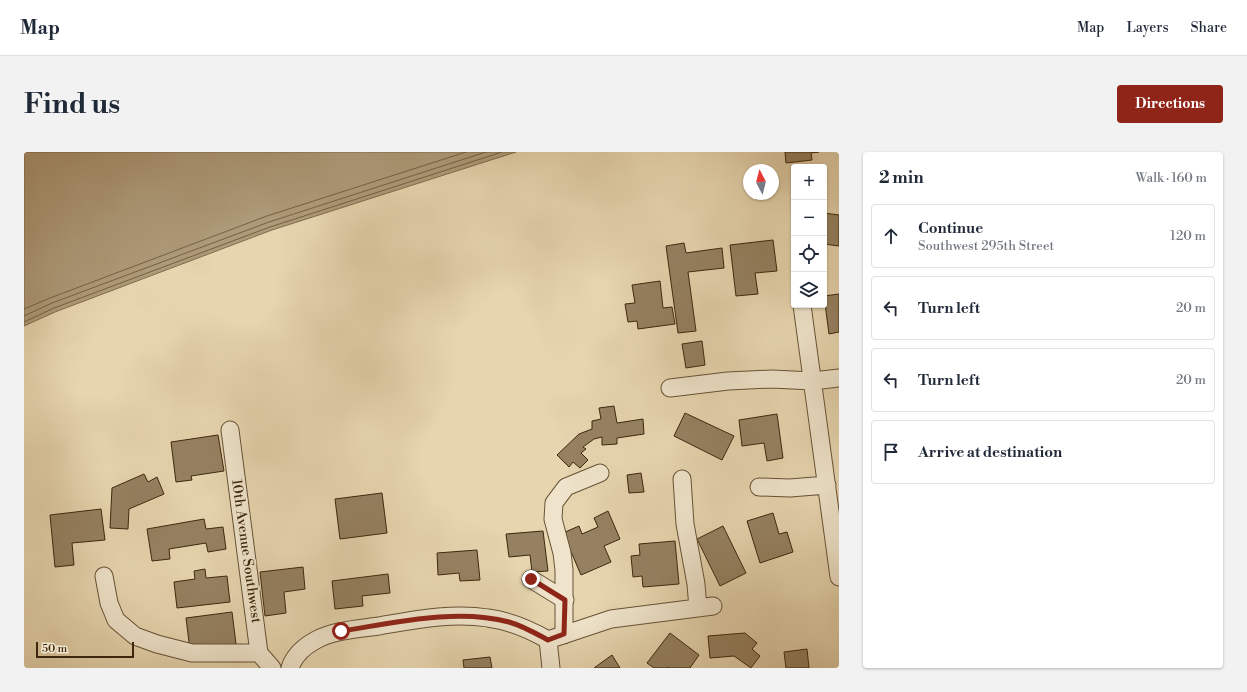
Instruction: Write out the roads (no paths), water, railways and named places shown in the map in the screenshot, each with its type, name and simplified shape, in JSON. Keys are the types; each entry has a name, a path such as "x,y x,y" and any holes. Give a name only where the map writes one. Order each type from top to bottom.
{"street":[{"path":"802,308 827,485 835,510 839,577"},
{"path":"670,388 728,381 765,379 813,382 839,378"},
{"name":"10th Avenue Southwest","path":"230,430 259,653"},
{"path":"564,634 565,600 562,553 553,519 554,503 566,487 600,473"},
{"path":"290,668 292,661 301,650 317,640 341,631 460,616 488,618 509,622 530,630 548,640 610,619 705,607 696,584 684,524 682,479"},
{"path":"759,487 790,488 827,485"},
{"path":"104,576 109,603 116,620 135,636 157,644 192,653 259,653 272,668"},
{"path":"531,579 565,600"},
{"path":"548,640 551,668"}],"water":[{"path":"24,152 516,152 272,230 55,312 24,326"}]}
